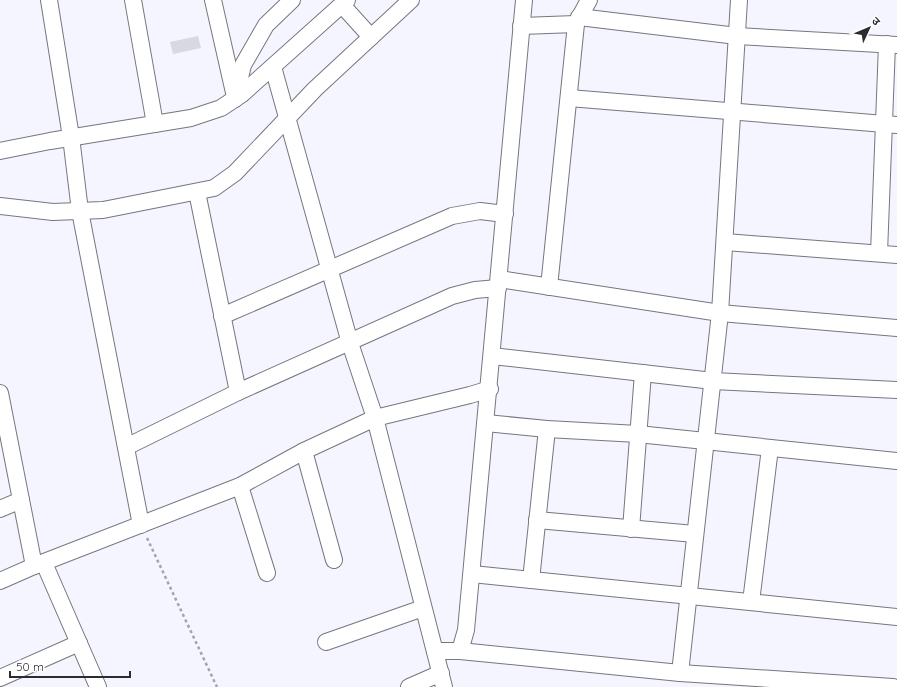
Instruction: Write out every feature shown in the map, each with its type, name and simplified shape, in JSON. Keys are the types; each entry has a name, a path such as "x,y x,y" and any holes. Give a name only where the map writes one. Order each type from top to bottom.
{"street":[{"path":"49,0 71,137 80,211 141,525"},
{"path":"133,0 155,124"},
{"path":"213,0 235,99"},
{"path":"235,99 244,65 262,32 292,0"},
{"path":"0,206 53,212 103,210 214,188 235,173 316,89 411,0"},
{"path":"460,651 466,630 472,574 490,389 524,0"},
{"path":"549,287 577,20 590,0"},
{"path":"680,673 720,313 739,0"},
{"path":"0,151 71,137 191,118 221,108 235,99 345,2 371,37"},
{"path":"521,26 577,20 737,36 892,44 891,124 879,253"},
{"path":"273,66 350,344 375,418 423,608 443,680 409,687"},
{"path":"569,98 891,124"},
{"path":"197,192 238,392"},
{"path":"222,316 452,216 480,211 505,214"},
{"path":"725,242 897,255"},
{"path":"126,447 238,392 350,344 452,296 499,283 549,287 720,313 897,328"},
{"path":"492,356 712,381 897,390"},
{"path":"631,529 643,373"},
{"path":"0,582 39,564 240,486 304,451 375,418 490,389"},
{"path":"0,393 21,500 39,564 79,643 98,687"},
{"path":"486,422 547,429 638,434 897,461"},
{"path":"531,580 547,429"},
{"path":"751,602 770,448"},
{"path":"304,451 334,560"},
{"path":"240,486 267,573"},
{"path":"0,509 21,500"},
{"path":"537,520 695,534"},
{"path":"472,574 897,617"},
{"path":"326,642 423,608"},
{"path":"0,678 79,643"},
{"path":"435,651 460,651 680,673 856,686 893,687"}],"path":[{"path":"141,525 217,687"}],"building":[{"path":"198,36 201,48 173,54 170,42"}]}
